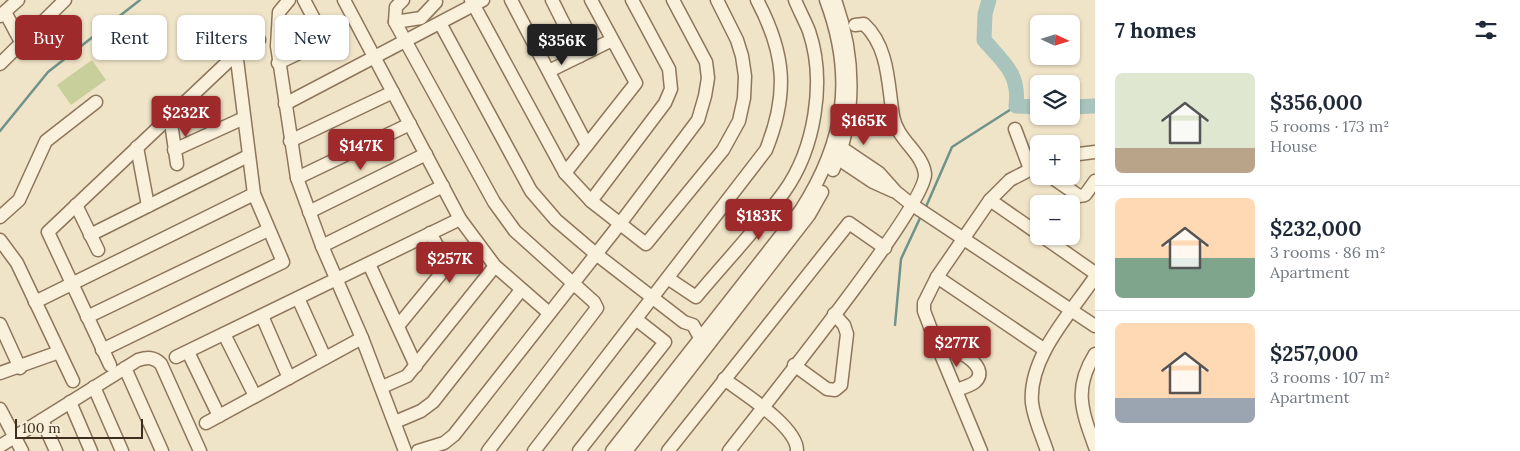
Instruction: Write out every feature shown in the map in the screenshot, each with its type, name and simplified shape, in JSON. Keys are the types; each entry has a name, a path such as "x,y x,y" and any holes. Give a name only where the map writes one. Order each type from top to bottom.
{"street":[{"path":"15,33 3,14 18,0"},
{"path":"49,15 64,0"},
{"path":"290,0 279,12 278,63 297,178 322,246 382,387 405,451"},
{"path":"278,63 320,42 322,34 304,0"},
{"path":"344,0 460,219 495,266 549,313"},
{"path":"403,0 396,7 395,22 494,202 515,232 572,285 594,302 597,308 488,451"},
{"path":"511,0 587,145"},
{"path":"552,0 580,56"},
{"path":"566,173 636,83 591,0"},
{"path":"591,201 666,103 670,89 669,69 632,0"},
{"path":"418,451 446,447 619,225 698,120 708,78 706,62 673,0"},
{"path":"285,104 407,41 476,2 566,173 591,201 619,225 646,244 722,150 739,120 744,98 745,76 742,56 737,40 717,0"},
{"path":"534,451 758,163 774,130 780,97 781,64 772,30 757,0"},
{"path":"669,279 696,297 784,191 806,149 814,114 815,58 809,32 795,0"},
{"path":"826,0 840,45 842,70 837,151"},
{"path":"612,451 703,338 809,215 828,183 850,116 851,72 848,44 835,0"},
{"path":"395,22 420,18 436,1 444,21 531,191 556,220 653,299 684,322 694,325 703,338"},
{"path":"732,450 794,365 885,248 925,176 922,164 900,137 894,122 890,82 877,40 864,24 855,25"},
{"path":"549,71 612,40"},
{"path":"0,64 15,48"},
{"path":"110,365 48,232 230,60"},
{"path":"102,350 283,262 254,194 236,60"},
{"path":"290,141 393,92"},
{"path":"0,218 19,200 46,141 96,102"},
{"path":"170,116 177,164"},
{"path":"174,150 244,118"},
{"path":"297,178 410,124"},
{"path":"1015,138 1030,159"},
{"path":"138,147 148,206"},
{"path":"837,151 867,171 884,179 911,204 1095,326"},
{"path":"1080,154 1095,152"},
{"path":"309,212 426,154"},
{"path":"90,235 248,156"},
{"path":"981,451 924,312 927,293 962,238 990,200 1010,180 1030,170"},
{"path":"1063,185 1079,196 1085,195 1095,181"},
{"path":"322,246 443,186"},
{"path":"35,302 254,194"},
{"path":"990,200 1030,228"},
{"path":"76,205 98,250"},
{"path":"176,357 460,219"},
{"path":"668,451 849,223 885,248"},
{"path":"87,316 268,230"},
{"path":"398,326 448,265 430,233"},
{"path":"0,240 17,263 73,381"},
{"path":"1055,245 1095,273"},
{"path":"369,264 416,366"},
{"path":"382,387 401,381 416,366 495,266"},
{"path":"937,277 1045,350"},
{"path":"1047,451 1032,403 1036,368 1045,350 1095,277"},
{"path":"395,422 422,411 433,402 521,290"},
{"path":"298,298 325,358"},
{"path":"794,365 826,389 835,390 841,385 847,334 844,325 834,314"},
{"path":"262,316 289,378"},
{"path":"579,451 665,342 637,320"},
{"path":"0,324 20,368"},
{"path":"224,334 255,396"},
{"path":"206,424 362,338"},
{"path":"626,451 703,338"},
{"path":"937,346 951,347 976,364 979,370 975,382 956,390"},
{"path":"0,373 20,368 59,352"},
{"path":"188,352 219,416"},
{"path":"1095,354 1084,373 1081,390 1082,404 1095,447"},
{"path":"0,446 125,368 147,358 157,360 161,364 200,451"},
{"path":"125,368 162,451"},
{"path":"724,379 762,408 793,436 797,451"},
{"path":"94,387 122,451"},
{"path":"70,402 91,451"},
{"path":"0,409 16,436 22,451"},
{"path":"42,420 56,451"}],"green space":[{"path":"92,60 106,80 71,105 57,85"}],"waterway":[{"path":"0,131 48,72 140,0"},
{"path":"989,0 985,14 984,40 1004,63 1013,77 1016,85 1016,106 1030,107"},
{"path":"925,209 952,147 1016,106"},
{"path":"1080,107 1095,106"},
{"path":"895,325 901,259 921,216"}]}
